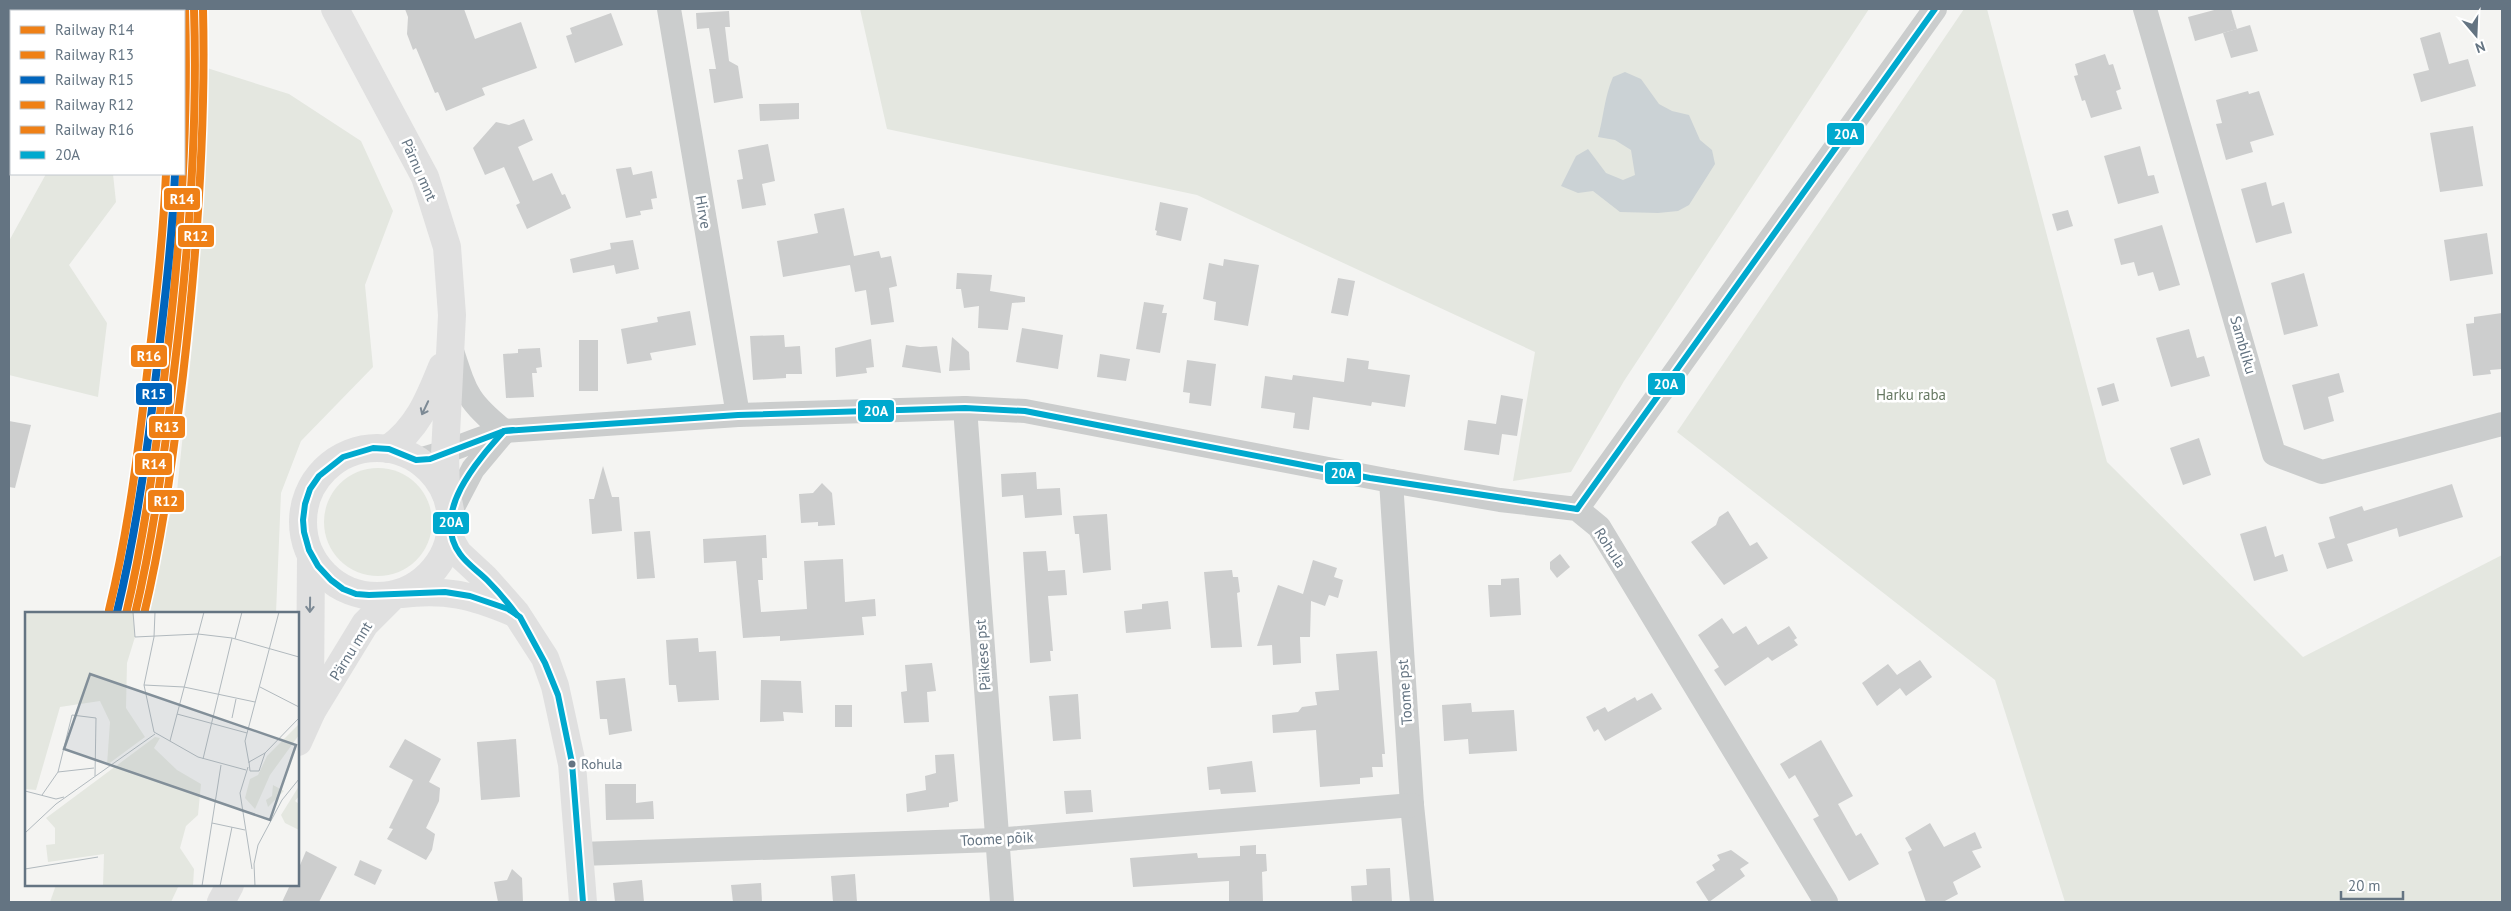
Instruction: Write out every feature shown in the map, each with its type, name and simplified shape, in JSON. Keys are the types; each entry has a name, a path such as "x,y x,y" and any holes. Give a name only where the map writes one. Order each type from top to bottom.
{"main road":[{"name":"Pärnu mnt","path":"335,9 426,177 446,247 452,315 445,454 448,502"},
{"name":"Pärnu mnt","path":"388,449 402,439 421,416 450,347"},
{"path":"516,613 475,596 430,591 368,596 343,588 326,576 311,556 303,532 304,505 316,480 327,468 354,451 369,448 388,449 418,460 437,478 448,502 450,538 458,553 485,578 516,613 544,658 557,693 572,764 584,902"},
{"path":"394,595 420,583 438,565 450,538"},
{"name":"Pärnu mnt","path":"311,556 310,698 312,711"},
{"name":"Pärnu mnt","path":"299,740 312,711 365,624 394,595"},
{"path":"221,902 229,886"}],"street":[{"name":"Hirve","path":"668,9 738,416"},
{"path":"418,460 445,454 486,436 504,431 738,416 965,408 1025,411 1391,481 1500,500 1577,509 1935,9"},
{"name":"Sambliku","path":"2146,9 2274,454 2322,472 2502,424"},
{"path":"450,347 465,391 475,406 504,431"},
{"name":"Päikese pst","path":"965,408 1002,902"},
{"path":"448,502 504,431"},
{"name":"Toome pst","path":"1391,481 1412,805 1422,902"},
{"name":"Rohula","path":"1577,509 1599,527 1826,902"},
{"name":"Toome põik","path":"580,854 996,840 1412,805"}],"green space":[{"path":"860,9 1869,9 1624,381 1571,472 1513,481 1535,352 1197,195 887,129"},
{"name":"Harku raba","path":"1964,9 1987,9 2107,462 2303,657 2502,555 2502,902 2065,902 1995,680 1677,432"},
{"path":"207,68 289,94 361,141 393,211 365,285 373,367 301,441 281,493 276,612 142,612 177,491 198,289"},
{"path":"45,175 113,175 116,202 69,265 107,323 98,397 9,375 9,241"},
{"path":"378,468 399,472 416,484 428,501 432,522 428,543 416,560 399,572 378,576 357,572 340,560 328,543 324,522 328,501 340,484 357,472"},
{"path":"56,886 179,886 171,902 50,902"}],"shaded area":[{"path":"1625,72 1641,79 1659,104 1672,111 1689,115 1700,140 1712,150 1715,164 1689,205 1678,211 1658,213 1620,212 1593,191 1578,193 1561,186 1576,156 1588,149 1606,173 1623,180 1635,175 1631,150 1615,140 1598,137 1613,77"}],"building":[{"path":"405,9 464,9 475,39 521,22 537,68 482,88 485,95 446,111 438,92 435,93 416,48 413,50 407,34 408,17"},
{"path":"2218,9 2231,9 2237,29 2195,41 2188,17"},
{"path":"729,11 730,27 725,27 729,61 738,66 743,98 714,103 709,69 716,69 709,28 697,29 696,13"},
{"path":"611,13 623,45 575,63 566,36 572,34 570,28"},
{"path":"2250,25 2258,51 2231,58 2223,33"},
{"path":"2440,32 2449,64 2468,59 2476,86 2421,102 2413,74 2429,70 2420,38"},
{"path":"2105,54 2109,65 2113,64 2121,89 2116,91 2122,109 2091,118 2085,100 2082,101 2074,76 2078,75 2075,64"},
{"path":"2248,91 2249,94 2259,91 2274,135 2250,142 2253,152 2226,160 2216,124 2222,123 2216,100"},
{"path":"799,103 799,119 760,121 759,104"},
{"path":"524,119 533,140 518,147 533,181 552,173 562,195 565,194 571,208 527,229 516,205 520,203 504,167 485,175 473,148 496,122 509,125"},
{"path":"2473,126 2483,186 2440,192 2430,133"},
{"path":"768,144 775,181 762,184 766,205 742,209 737,180 743,179 738,150"},
{"path":"2140,146 2148,176 2154,175 2159,193 2118,204 2104,156"},
{"path":"631,167 633,175 652,171 657,198 651,199 653,209 640,211 641,215 626,218 616,169"},
{"path":"2266,182 2272,206 2284,202 2292,233 2256,243 2241,189"},
{"path":"1160,202 1188,208 1181,241 1156,235 1157,231 1155,230"},
{"path":"844,208 854,256 879,251 881,258 891,256 897,286 889,288 894,322 871,325 866,290 855,292 850,265 783,277 777,241 818,233 814,214"},
{"path":"2068,210 2073,226 2057,231 2052,214"},
{"path":"2162,225 2180,285 2159,291 2153,272 2138,276 2134,262 2121,265 2114,239"},
{"path":"2487,233 2493,274 2450,281 2444,240"},
{"path":"633,240 639,269 616,274 614,265 573,273 570,259 611,249 610,243"},
{"path":"1224,259 1259,265 1248,326 1214,320 1216,302 1203,299 1209,263 1223,266"},
{"path":"957,273 992,275 990,291 1025,297 1025,302 1012,303 1008,330 978,328 979,306 964,308 961,289 956,289"},
{"path":"2304,273 2318,326 2284,335 2271,283"},
{"path":"1338,278 1355,281 1348,316 1331,313"},
{"path":"1144,302 1164,305 1162,313 1167,313 1160,353 1136,349"},
{"path":"690,311 696,345 650,353 652,360 627,364 621,329 658,322 657,317"},
{"path":"2502,313 2502,369 2490,370 2491,374 2473,376 2466,324 2474,323 2474,317"},
{"path":"1022,328 1063,335 1058,369 1016,362"},
{"path":"2189,329 2197,358 2204,356 2210,376 2171,387 2156,338"},
{"path":"784,335 785,347 800,346 802,374 786,374 786,378 753,380 750,336"},
{"path":"952,337 969,352 970,370 949,371"},
{"path":"871,339 874,367 866,368 867,373 836,377 835,348"},
{"path":"579,340 598,340 598,391 579,391"},
{"path":"906,345 920,347 937,346 941,373 902,367"},
{"path":"540,348 542,367 536,368 537,373 532,373 534,397 506,398 503,354 518,353 518,349"},
{"path":"1100,354 1130,359 1126,381 1097,377"},
{"path":"1347,358 1369,361 1368,369 1410,375 1405,407 1372,402 1371,406 1313,397 1309,430 1293,428 1295,413 1261,408 1265,376 1292,380 1293,375 1344,382"},
{"path":"1187,360 1216,364 1211,406 1189,403 1190,393 1183,392"},
{"path":"2339,373 2344,392 2328,397 2334,421 2304,430 2292,385"},
{"path":"2114,383 2119,401 2102,406 2097,388"},
{"path":"1501,395 1523,399 1517,436 1502,434 1499,455 1464,450 1468,420 1496,424"},
{"path":"9,421 31,425 15,488 9,487"},
{"path":"2199,438 2211,475 2183,485 2170,448"},
{"path":"603,466 612,497 619,497 622,531 592,534 589,499 594,499"},
{"path":"1036,472 1037,489 1060,488 1062,515 1025,518 1023,495 1002,497 1001,474"},
{"path":"822,483 832,493 835,525 818,526 818,522 801,523 799,494 813,493"},
{"path":"2452,484 2463,517 2399,537 2397,528 2347,544 2353,561 2327,569 2318,543 2335,538 2329,517 2362,506 2364,511"},
{"path":"1728,511 1750,546 1757,542 1768,558 1724,585 1691,542 1716,525 1719,517"},
{"path":"1107,514 1111,570 1083,573 1079,534 1075,534 1073,516"},
{"path":"2266,526 2275,557 2283,554 2288,571 2254,581 2240,534"},
{"path":"650,531 655,578 637,579 634,532"},
{"path":"766,535 767,558 762,558 763,580 758,580 761,612 807,609 804,561 843,559 845,602 875,599 876,616 862,617 864,635 780,641 780,636 743,638 736,561 704,563 703,539"},
{"path":"1046,551 1048,571 1065,570 1067,595 1048,596 1053,651 1050,651 1051,661 1030,663 1023,552"},
{"path":"1560,554 1570,567 1557,578 1550,569 1550,562"},
{"path":"1313,560 1337,568 1334,577 1343,580 1338,598 1329,595 1325,606 1311,601 1310,637 1300,637 1301,663 1273,665 1272,645 1257,646 1278,585 1303,594"},
{"path":"1232,570 1233,577 1238,577 1240,592 1237,593 1242,647 1211,648 1204,572"},
{"path":"1519,578 1521,615 1490,617 1488,585 1501,585 1501,579"},
{"path":"1168,601 1171,629 1126,633 1124,611 1142,609 1142,604"},
{"path":"1722,618 1733,634 1746,626 1758,645 1789,626 1797,638 1794,640 1798,645 1772,661 1768,657 1725,686 1714,670 1719,667 1698,635"},
{"path":"698,638 699,652 716,651 719,700 678,702 676,685 669,685 666,640"},
{"path":"1377,651 1385,754 1382,754 1383,767 1372,767 1373,777 1360,778 1360,784 1320,787 1316,730 1273,733 1272,715 1298,712 1302,707 1317,705 1315,692 1339,690 1336,654"},
{"path":"1920,660 1932,677 1906,696 1900,688 1877,706 1862,683 1888,664 1897,675"},
{"path":"932,663 936,691 927,692 929,722 904,723 901,692 907,691 905,665"},
{"path":"625,678 632,731 609,735 607,719 600,719 596,681"},
{"path":"761,680 801,681 803,713 783,712 784,721 760,722"},
{"path":"1652,693 1662,709 1605,741 1598,729 1594,732 1586,717 1605,707 1608,712 1635,697 1637,701"},
{"path":"1078,694 1081,739 1053,741 1049,696"},
{"path":"1471,703 1472,712 1514,710 1517,751 1469,754 1468,739 1444,741 1442,705"},
{"path":"835,705 852,705 852,727 835,727"},
{"path":"405,739 441,759 429,782 440,788 439,801 426,828 435,834 432,850 426,860 387,839 393,829 389,828 413,780 389,767"},
{"path":"516,739 520,797 481,800 477,742"},
{"path":"1821,740 1853,796 1838,804 1856,836 1861,833 1879,864 1849,881 1813,819 1819,816 1795,775 1789,779 1780,764"},
{"path":"954,754 958,801 949,803 949,807 907,812 906,794 926,790 925,776 936,773 935,755"},
{"path":"1252,761 1256,792 1221,794 1220,789 1209,790 1207,767"},
{"path":"605,784 636,784 636,803 653,801 654,819 606,820"},
{"path":"1091,790 1093,812 1066,814 1064,791"},
{"path":"1930,823 1944,847 1975,832 1982,848 1972,851 1981,867 1953,882 1958,894 1943,902 1926,902 1908,852 1912,850 1905,838"},
{"path":"1256,845 1256,854 1266,854 1267,871 1262,872 1263,902 1229,902 1229,881 1133,887 1130,858 1197,853 1198,858 1240,856 1240,846"},
{"path":"1731,850 1749,863 1740,869 1745,876 1709,902 1696,882 1715,870 1712,865 1720,860 1717,855"},
{"path":"306,851 337,867 319,902 282,902 290,886 299,886 299,868"},
{"path":"360,860 382,870 375,885 354,875"},
{"path":"1390,868 1392,902 1352,902 1351,886 1367,885 1366,869"},
{"path":"512,869 522,878 523,902 498,902 494,882 507,880"},
{"path":"855,874 857,902 833,902 831,876"},
{"path":"642,880 644,902 615,902 613,883"},
{"path":"761,883 762,902 733,902 731,885"}],"rail line":[{"name":"R14","path":"185,9 185,122"},
{"name":"R13","path":"135,612 148,554 163,463 184,280 195,100 194,9"},
{"name":"R12","path":"144,612 157,555 167,495 188,329 202,147 203,9"},
{"name":"R16","path":"109,610 127,522 140,433 158,274 166,175"},
{"name":"R15","path":"117,612 135,524 149,435 172,224 175,175"},
{"name":"R14","path":"126,612 139,554 162,402 175,281 183,175"}],"transit line":[{"name":"20A","path":"1577,509 1935,9"},
{"name":"20A","path":"583,902 572,763 558,695 545,663 520,617 508,609 470,596 445,592 356,594 343,589 331,580 318,566 309,550 303,520 305,504 310,489 319,476 343,457 373,448 389,449 416,460 430,459 504,431 738,415 965,408 1025,411 1370,478 1577,509"},
{"name":"20A","path":"513,430 504,431 471,472 461,488 454,505 451,522 452,538 460,554 495,588 517,615"}],"place":[{"name":"Rohula","path":"572,764"}]}
